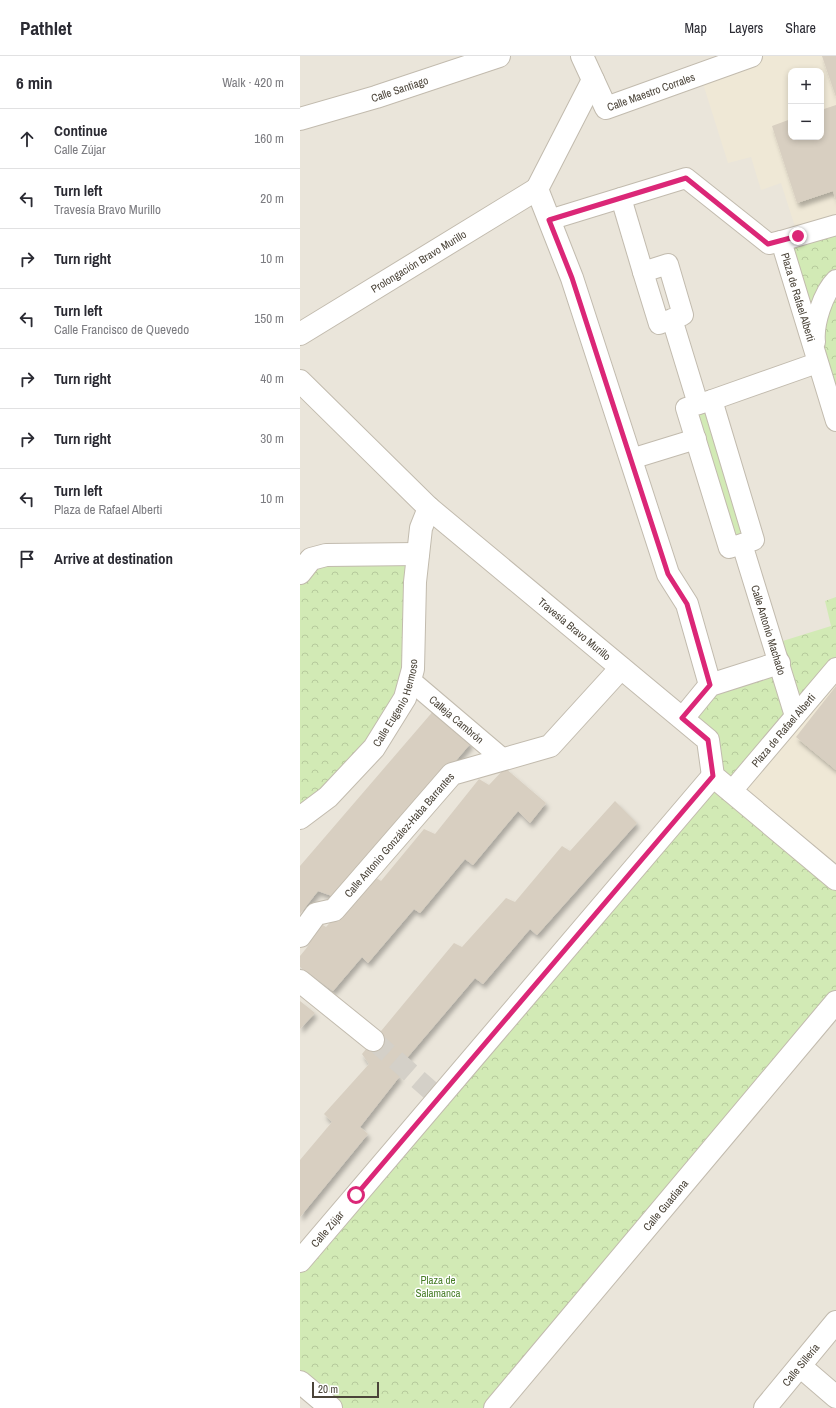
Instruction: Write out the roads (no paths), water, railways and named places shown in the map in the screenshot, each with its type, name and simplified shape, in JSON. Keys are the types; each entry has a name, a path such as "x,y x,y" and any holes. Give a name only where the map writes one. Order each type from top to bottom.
{"street":[{"name":"Calle Santiago","path":"300,119 376,97 499,56"},
{"name":"Calle Maestro Corrales","path":"582,56 606,108 751,56"},
{"path":"593,80 538,189 572,278 668,574 687,604 710,685"},
{"path":"549,220 686,178 768,244 781,241"},
{"name":"Prolongación Bravo Murillo","path":"300,334 538,189"},
{"path":"621,198 643,272 659,324 683,315 668,264 643,272"},
{"name":"Plaza de Rafael Alberti","path":"836,224 781,241 817,363 836,421"},
{"name":"Plaza de Rafael Alberti","path":"836,280 820,306 814,334 817,363 830,391 836,396"},
{"path":"672,319 705,402 754,540 729,548 686,408 705,402 817,363"},
{"name":"Travesía Bravo Murillo","path":"300,381 429,508 708,740 713,776"},
{"path":"631,459 696,439"},
{"name":"Calle Eugenio Hermoso","path":"300,818 328,797 374,748 405,698 413,669 415,582 421,528 429,508"},
{"name":"Calle Antonio Machado","path":"742,544 795,716"},
{"path":"300,573 311,559 326,555 418,554"},
{"path":"682,718 710,685 779,663"},
{"name":"Calle Antonio González-Haba Barrantes","path":"300,936 316,914 334,910 452,774 550,746 621,668"},
{"name":"Plaza de Rafael Alberti","path":"731,792 836,668"},
{"name":"Calleja Cambrón","path":"410,680 503,760"},
{"path":"713,776 836,879"},
{"name":"Calle Zújar","path":"300,1261 713,776"},
{"path":"300,981 373,1040"},
{"name":"Calle Guadiana","path":"495,1408 836,1002"},
{"name":"Calle Sillería","path":"765,1408 836,1322"},
{"path":"800,1366 836,1396"},
{"path":"300,1382 331,1408"}],"tunnel":[{"path":"373,1040 439,1098"}],"park label":[{"name":"Plaza de Salamanca","path":"438,1286"}]}
